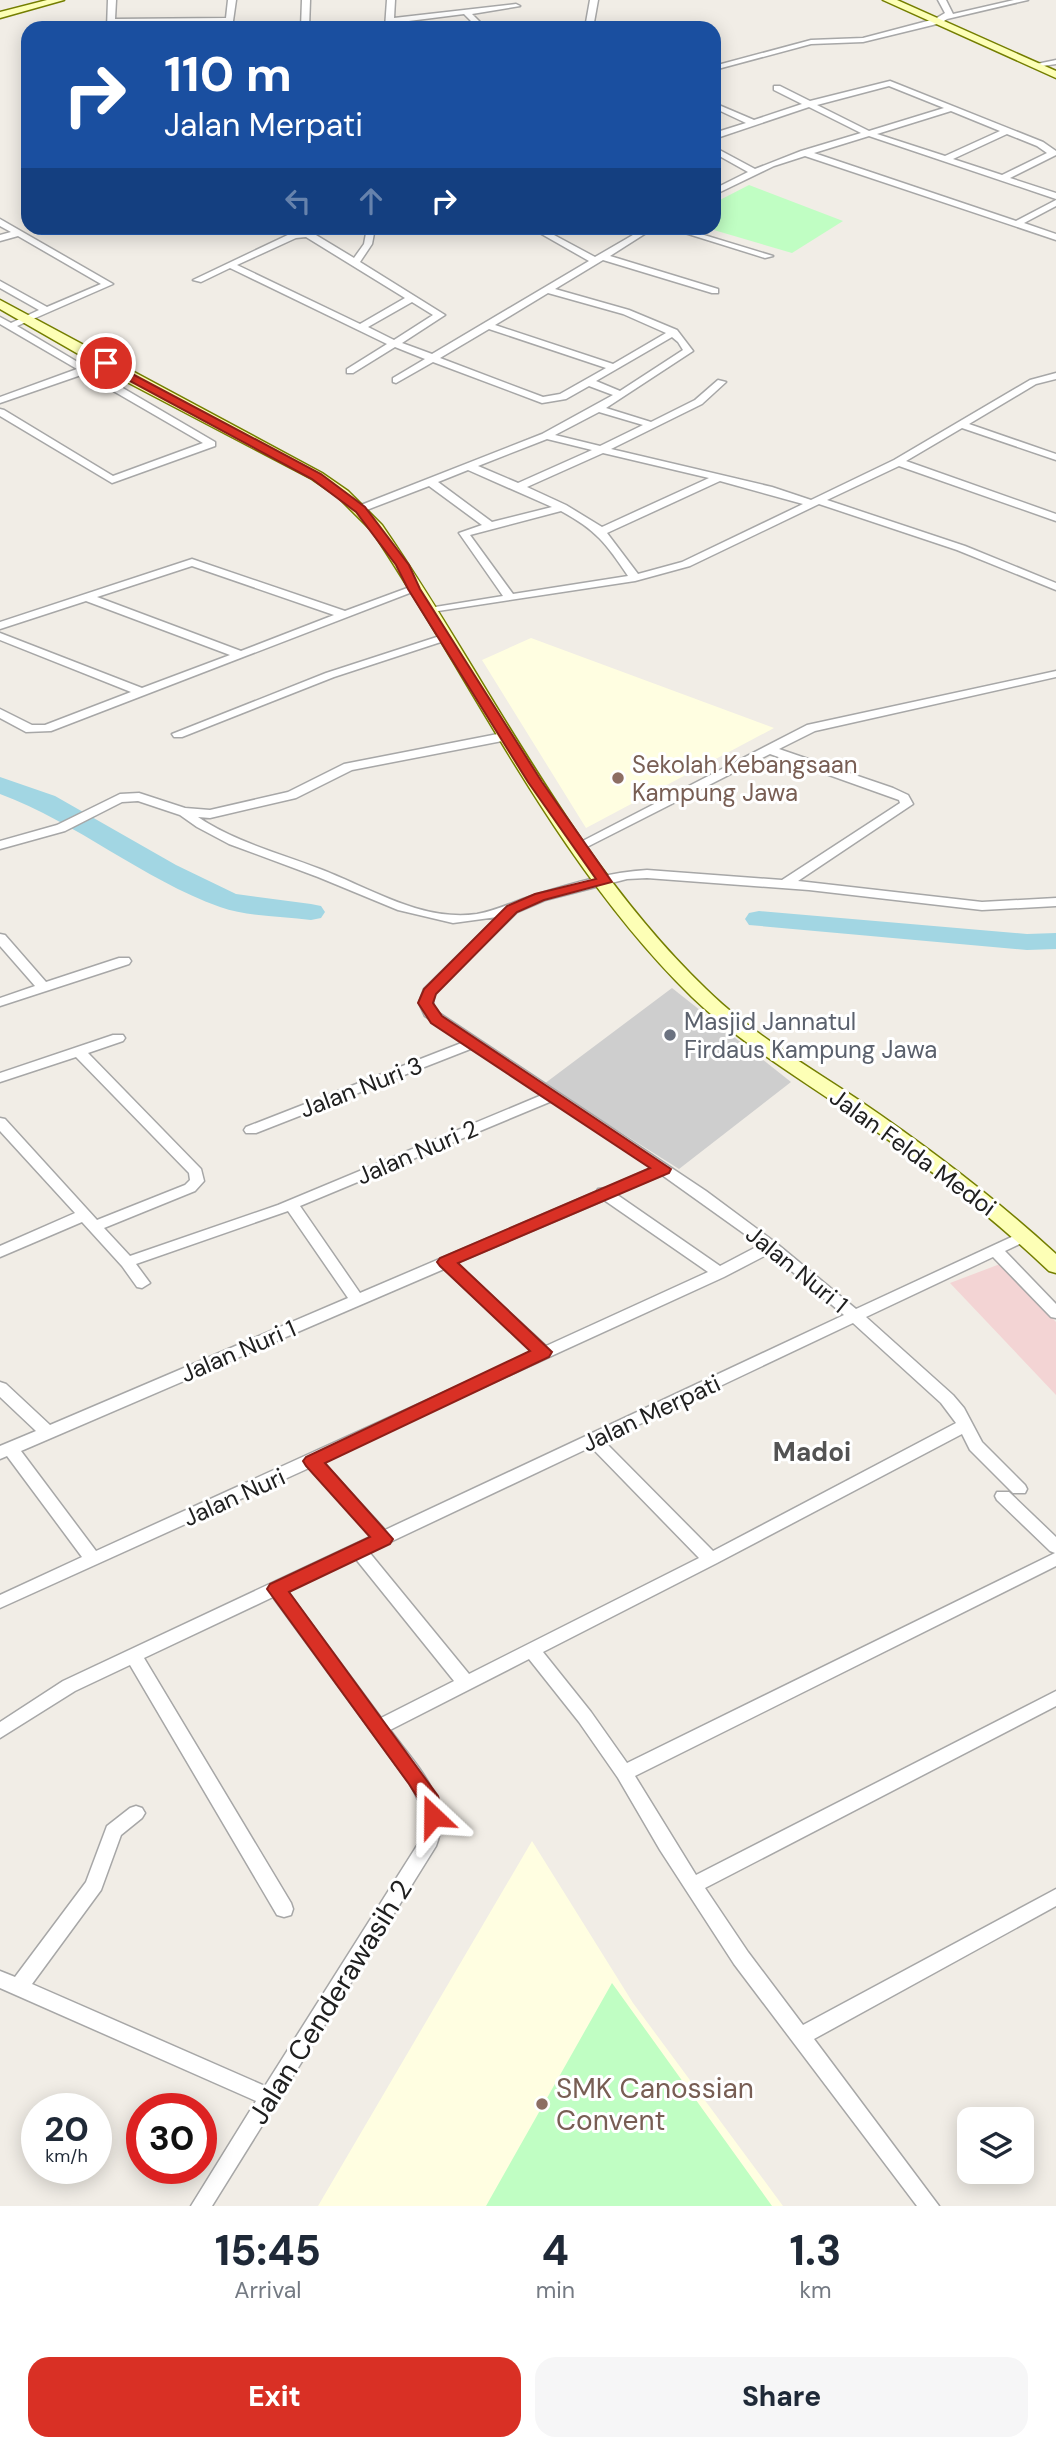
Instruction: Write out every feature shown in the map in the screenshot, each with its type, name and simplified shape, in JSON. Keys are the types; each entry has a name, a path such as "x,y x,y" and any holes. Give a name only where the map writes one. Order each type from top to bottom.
{"main road":[{"path":"0,15 59,0"},
{"path":"888,0 943,19 1056,75"},
{"name":"Jalan Felda Medoi","path":"0,303 317,476 360,509 402,565 414,589 579,846 667,959 730,1021 946,1172 1025,1236 1056,1266"}],"street":[{"path":"111,21 112,0"},
{"path":"229,21 232,0"},
{"path":"304,21 306,0"},
{"path":"390,21 391,0"},
{"path":"590,21 594,0"},
{"path":"942,0 943,19"},
{"path":"721,66 805,43 863,40 1024,0"},
{"path":"409,21 516,6"},
{"path":"466,12 475,21"},
{"path":"1036,65 1056,62"},
{"path":"721,134 810,104 893,83 1044,146 1053,153 1003,178"},
{"path":"777,88 867,133 1056,195"},
{"path":"721,108 754,123"},
{"path":"721,189 804,153 951,108"},
{"path":"946,159 1006,131"},
{"path":"804,153 1056,237"},
{"path":"721,154 755,172"},
{"path":"1016,224 1056,203"},
{"path":"0,222 21,235"},
{"path":"0,238 18,233"},
{"path":"10,326 108,284 22,235"},
{"path":"198,280 298,235"},
{"path":"306,235 440,316 350,371"},
{"path":"355,263 368,244 370,235"},
{"path":"550,235 597,258 715,291"},
{"path":"396,380 638,235"},
{"path":"696,235 768,257"},
{"path":"230,265 393,344 542,400 559,399 674,332"},
{"path":"0,284 48,311"},
{"path":"360,509 432,483 546,436 598,409 686,355 687,344 674,332 637,316 545,289"},
{"path":"360,328 411,298"},
{"path":"0,320 211,444 112,480 0,412"},
{"path":"487,325 614,367"},
{"path":"2,398 106,363"},
{"path":"429,611 635,578 686,564 898,462 1033,382 1056,376"},
{"path":"589,382 622,395"},
{"path":"518,487 602,452 703,400 721,382"},
{"path":"598,409 652,425"},
{"path":"963,425 1056,457"},
{"path":"546,436 602,452 720,477 817,502 961,548 1056,587"},
{"path":"898,462 1056,519"},
{"path":"470,467 518,487 600,532 635,578"},
{"path":"600,532 720,477"},
{"path":"432,483 490,526"},
{"path":"510,598 464,536 467,531 560,508"},
{"path":"0,626 195,562 344,615"},
{"path":"0,713 24,727 40,729 414,589"},
{"path":"88,598 239,654"},
{"path":"0,636 141,692"},
{"path":"178,734 330,675 446,637"},
{"path":"579,846 820,725 1056,674"},
{"path":"0,845 43,834 112,800 139,797 184,813 210,814 236,810 292,795 348,767 508,736"},
{"path":"768,750 889,791 904,798 907,804 785,884"},
{"path":"184,813 199,825 228,838 370,895 435,916 475,918 512,909 540,897 647,874 785,884 982,906 1056,902"},
{"path":"512,909 429,992 426,1003 436,1020 663,1169"},
{"path":"0,938 43,987"},
{"path":"0,1002 124,961"},
{"path":"0,1079 118,1038"},
{"name":"Jalan Nuri 3","path":"251,1130 471,1044"},
{"path":"0,1252 190,1188 197,1181 196,1172 78,1051"},
{"name":"Jalan Nuri 2","path":"127,1262 287,1206 551,1096"},
{"path":"2,1127 127,1262 142,1283"},
{"name":"Jalan Nuri 1","path":"5,1451 603,1192 663,1169 771,1246 855,1316 947,1399 958,1412 976,1446 1019,1489"},
{"path":"603,1192 719,1273"},
{"path":"287,1206 357,1300"},
{"name":"Jalan Merpati","path":"0,1731 69,1686 1025,1236"},
{"name":"Jalan Nuri","path":"0,1602 312,1461 719,1273 771,1246"},
{"path":"995,1250 1056,1313"},
{"path":"446,1262 543,1352"},
{"path":"0,1388 47,1432"},
{"path":"379,1727 711,1559 964,1426"},
{"path":"593,1440 711,1559"},
{"path":"5,1451 93,1560"},
{"path":"312,1461 383,1539"},
{"path":"1003,1496 1056,1547"},
{"path":"359,1551 466,1683"},
{"path":"624,1773 1056,1559"},
{"name":"Jalan Cenderawasih 2","path":"201,2206 421,1858 435,1829 431,1802 276,1589"},
{"path":"532,1650 585,1717 624,1773 741,1958 929,2206"},
{"path":"134,1657 284,1909"},
{"path":"693,1885 1056,1699"},
{"path":"19,1987 94,1885 113,1831 136,1813"},
{"path":"801,2036 1056,1897"},
{"path":"0,1979 269,2096"}],"shaded area":[{"name":"Sekolah Kebangsaan Kampung Jawa","path":"531,638 774,728 586,828 482,660"},
{"name":"Masjid Jannatul Firdaus Kampung Jawa","path":"672,988 791,1082 679,1169 544,1084"},
{"path":"1000,1264 1056,1322 1056,1395 950,1283"},
{"name":"SMK Canossian Convent","path":"532,1841 633,2003 783,2206 318,2206"}],"green space":[{"path":"749,185 843,221 792,253 721,232 721,199"},
{"path":"612,1983 772,2206 486,2206"}],"waterway":[{"path":"0,785 46,802 166,871 230,901 311,912"},
{"path":"759,919 1027,942 1056,941"}],"place":[{"name":"Sekolah Kebangsaan Kampung Jawa","path":"618,778"},
{"name":"Masjid Jannatul Firdaus Kampung Jawa","path":"670,1035"},
{"name":"SMK Canossian Convent","path":"542,2104"}],"district":[{"name":"Madoi","path":"812,1452"}],"route":[{"path":"106,363 317,476 343,494 371,520 402,565 414,589 535,782 605,882 540,897 512,909 429,992 426,1003 436,1020 663,1169 603,1192 446,1262 543,1352 312,1461 383,1539 276,1589 416,1779 431,1802 433,1816"}]}
